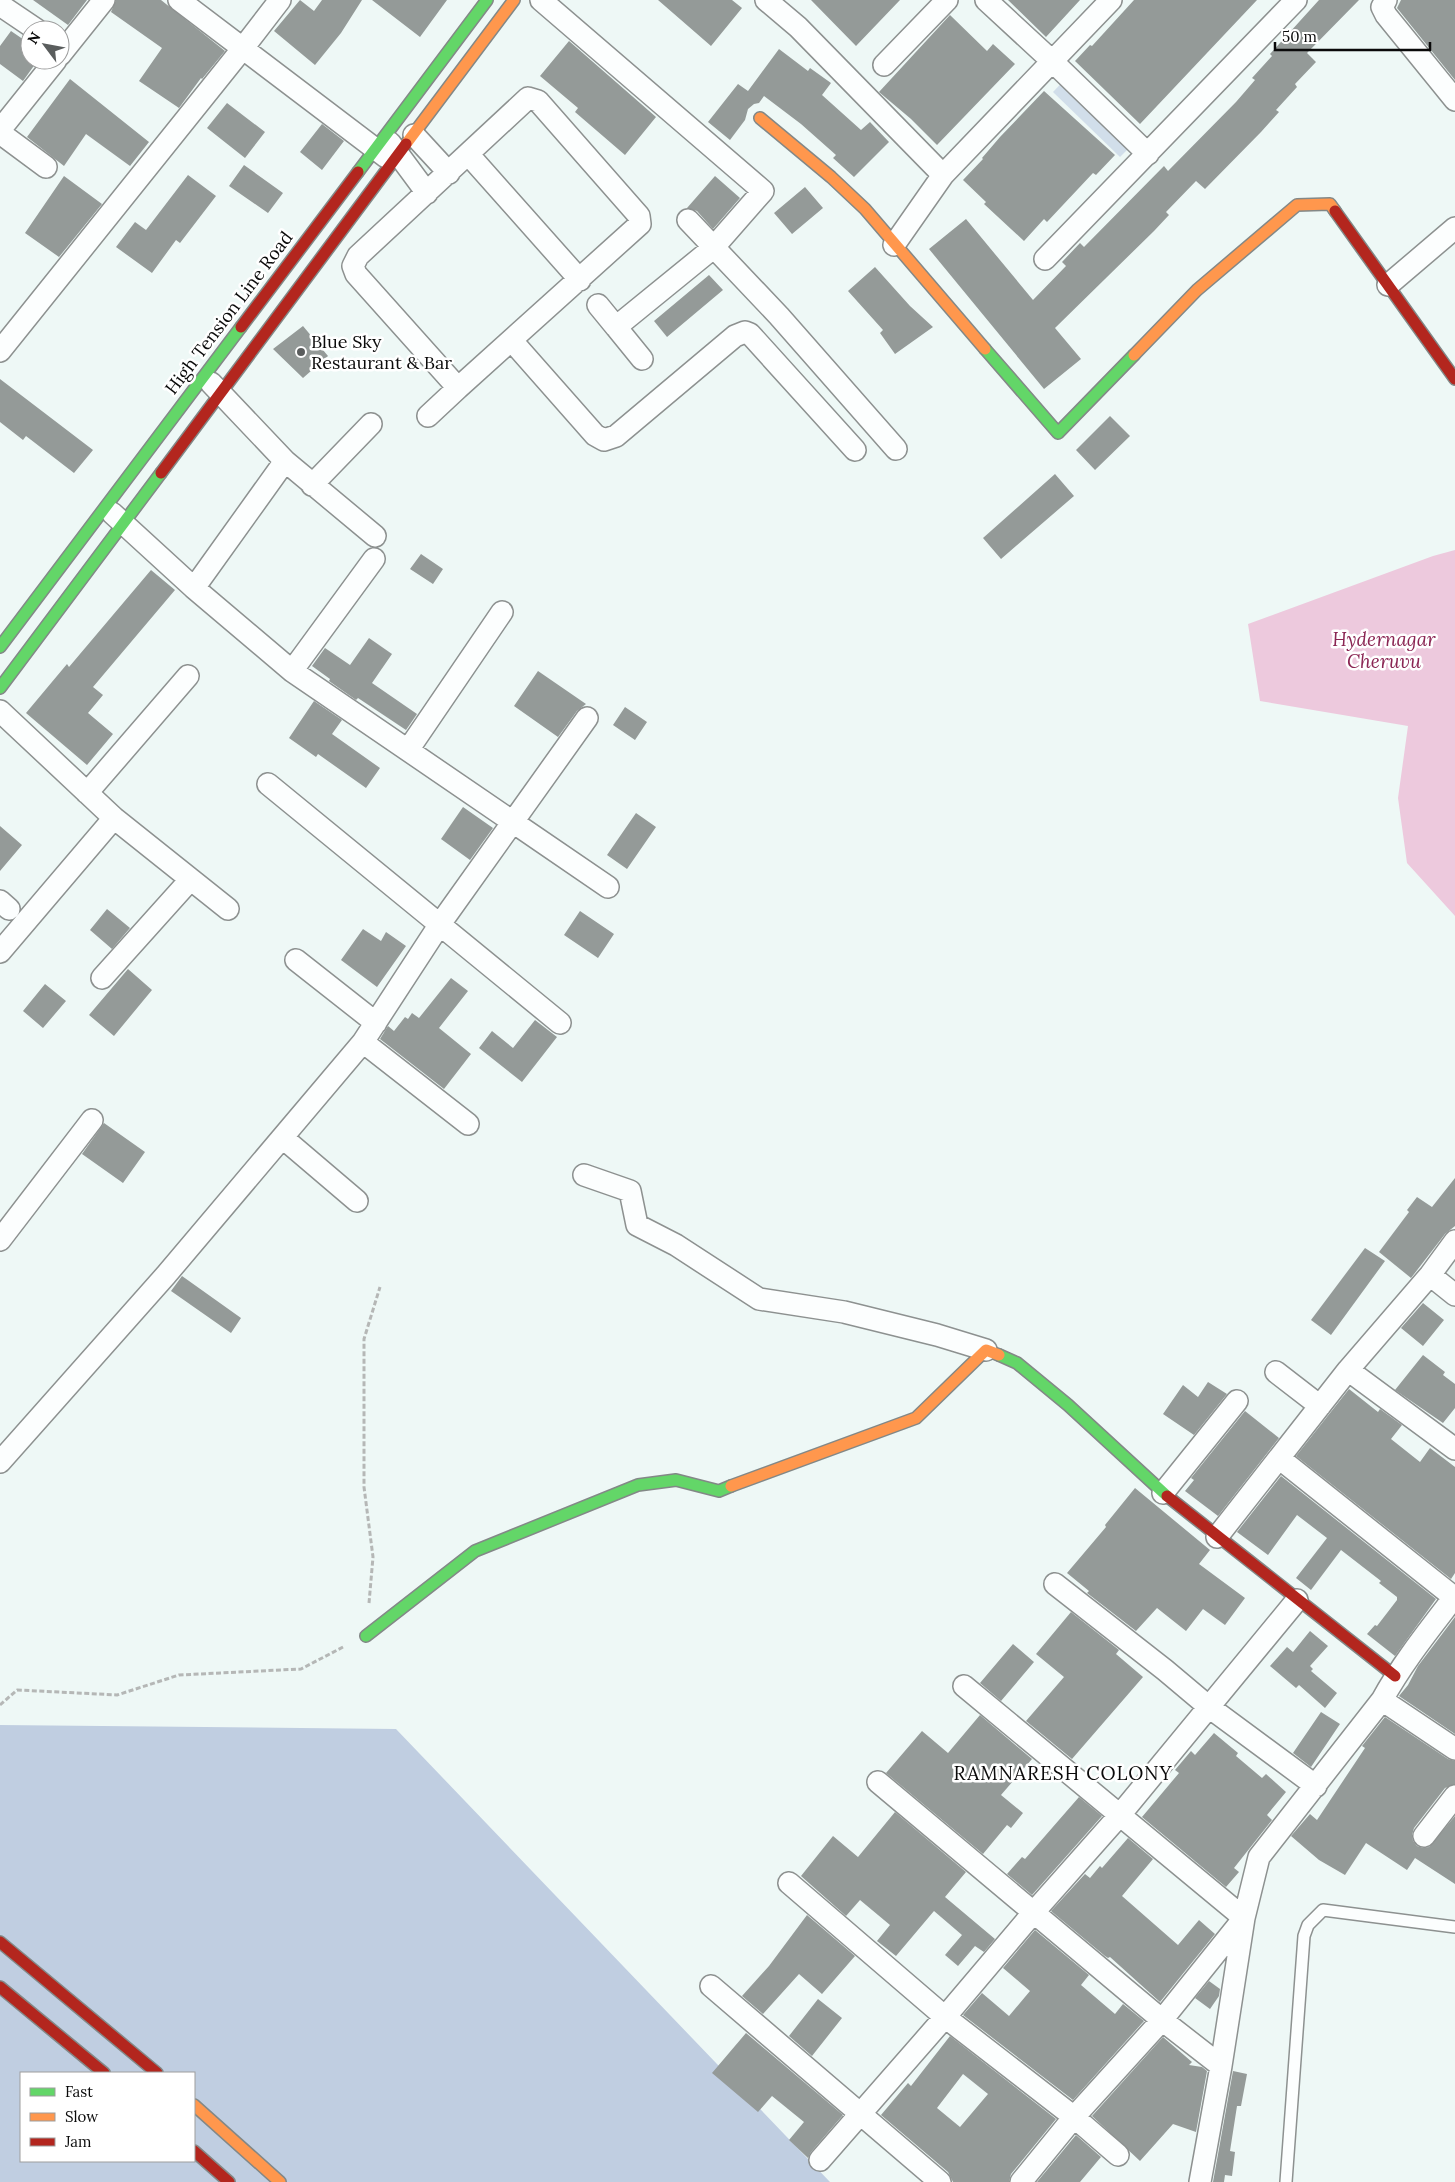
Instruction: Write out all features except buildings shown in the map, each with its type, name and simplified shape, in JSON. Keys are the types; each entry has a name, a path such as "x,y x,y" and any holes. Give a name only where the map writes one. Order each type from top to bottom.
{"street":[{"path":"70,40 104,0"},
{"path":"179,0 243,48 379,143 427,193"},
{"path":"0,351 280,0"},
{"name":"High Tension Line Road","path":"0,647 487,0"},
{"path":"0,688 514,0"},
{"path":"541,0 763,191 713,248 616,326"},
{"path":"766,0 798,27 943,175"},
{"path":"884,65 947,0"},
{"path":"986,0 1148,154"},
{"path":"894,245 943,175 1111,0"},
{"path":"1045,259 1296,0"},
{"path":"1386,0 1382,7 1386,15 1455,100"},
{"path":"0,4 23,20"},
{"path":"46,70 0,131 46,167"},
{"path":"428,416 638,227 640,218 538,101 531,98 525,100 358,256 353,266 356,274 458,388"},
{"path":"760,118 838,181 882,229 1058,434 1197,290 1298,204 1330,204 1455,379"},
{"path":"414,134 449,173"},
{"path":"468,154 580,280"},
{"path":"688,220 780,316 896,449"},
{"path":"1388,284 1455,228"},
{"path":"598,305 642,359"},
{"path":"512,341 595,435 604,440 616,436 734,336 745,332 750,334 855,450"},
{"path":"204,376 285,461 375,536"},
{"path":"312,485 371,424"},
{"path":"194,588 285,461"},
{"path":"106,506 194,588 292,671 513,824 608,887"},
{"path":"292,671 374,559"},
{"path":"408,750 502,612"},
{"path":"87,793 188,676"},
{"path":"0,711 114,818 228,909"},
{"path":"0,1462 166,1275 363,1042 440,924 587,718"},
{"path":"268,784 560,1024"},
{"path":"0,952 114,818"},
{"path":"102,978 190,880"},
{"path":"296,960 376,1023"},
{"path":"363,1042 468,1124"},
{"path":"0,1240 92,1120"},
{"path":"282,1138 357,1201"},
{"path":"584,1175 630,1191 637,1226 676,1245 759,1299 844,1312 938,1335 986,1350 1017,1363 1068,1405 1163,1493 1395,1676"},
{"path":"1217,1537 1348,1370 1430,1275 1455,1241"},
{"path":"1430,1275 1455,1296"},
{"path":"366,1636 475,1550 638,1485 676,1480 719,1491 916,1418 986,1350"},
{"path":"1348,1370 1455,1449"},
{"path":"1276,1372 1320,1406"},
{"path":"1163,1493 1237,1401"},
{"path":"1200,2182 1221,2066 1244,1918 1259,1857 1382,1700 1395,1676 1423,1636 1455,1597 1279,1458"},
{"path":"1055,1584 1209,1707 1316,1786"},
{"path":"820,2160 1119,1816 1298,1600"},
{"path":"964,1686 1244,1918"},
{"path":"1382,1700 1455,1749"},
{"path":"878,1782 1162,2020 1221,2066"},
{"path":"1424,1836 1455,1796"},
{"path":"789,1884 945,2017 1074,2117 1118,2155"},
{"path":"1021,2182 1074,2117 1162,2020 1244,1918"},
{"path":"0,1942 122,2048 156,2072"},
{"path":"711,1986 940,2182"},
{"path":"0,1987 105,2070"},
{"path":"195,2106 280,2182"},
{"path":"195,2152 229,2182"}],"lane":[{"path":"1286,2182 1304,1936 1308,1925 1323,1910 1455,1927"}],"path":[{"path":"0,1705 17,1690 117,1695 179,1675 301,1669 366,1636 373,1557 364,1487 364,1339 380,1288"}],"shaded area":[{"path":"1076,68 1143,134 1120,157 1053,92"},
{"path":"0,1725 396,1729 830,2182 0,2182"}],"water":[{"name":"Hydernagar Cheruvu","path":"1455,550 1455,916 1407,863 1398,798 1408,726 1260,701 1248,624 1433,556"}],"traffic: fast":[{"path":"358,172 487,0"},
{"path":"0,647 241,327"},
{"path":"985,349 1058,433 1134,355"},
{"path":"0,688 161,473"},
{"path":"999,1355 1017,1363 1068,1405 1167,1496"},
{"path":"366,1636 475,1551 638,1485 676,1480 719,1491 731,1486"}],"traffic: slow":[{"path":"406,144 514,0"},
{"path":"760,118 831,177 865,209 985,349"},
{"path":"1134,355 1197,290 1297,205 1330,204 1335,211"},
{"path":"731,1486 916,1418 986,1350 999,1355"},
{"path":"195,2106 280,2182"}],"traffic: jam":[{"path":"161,473 406,144"},
{"path":"241,327 358,172"},
{"path":"1335,211 1455,379"},
{"path":"1167,1496 1395,1676"},
{"path":"0,1942 156,2072"},
{"path":"0,1987 103,2072"},
{"path":"195,2152 229,2182"}],"place":[{"name":"Blue Sky Restaurant & Bar","path":"301,352"}],"district":[{"name":"RAMNARESH COLONY","path":"1063,1773"}]}
